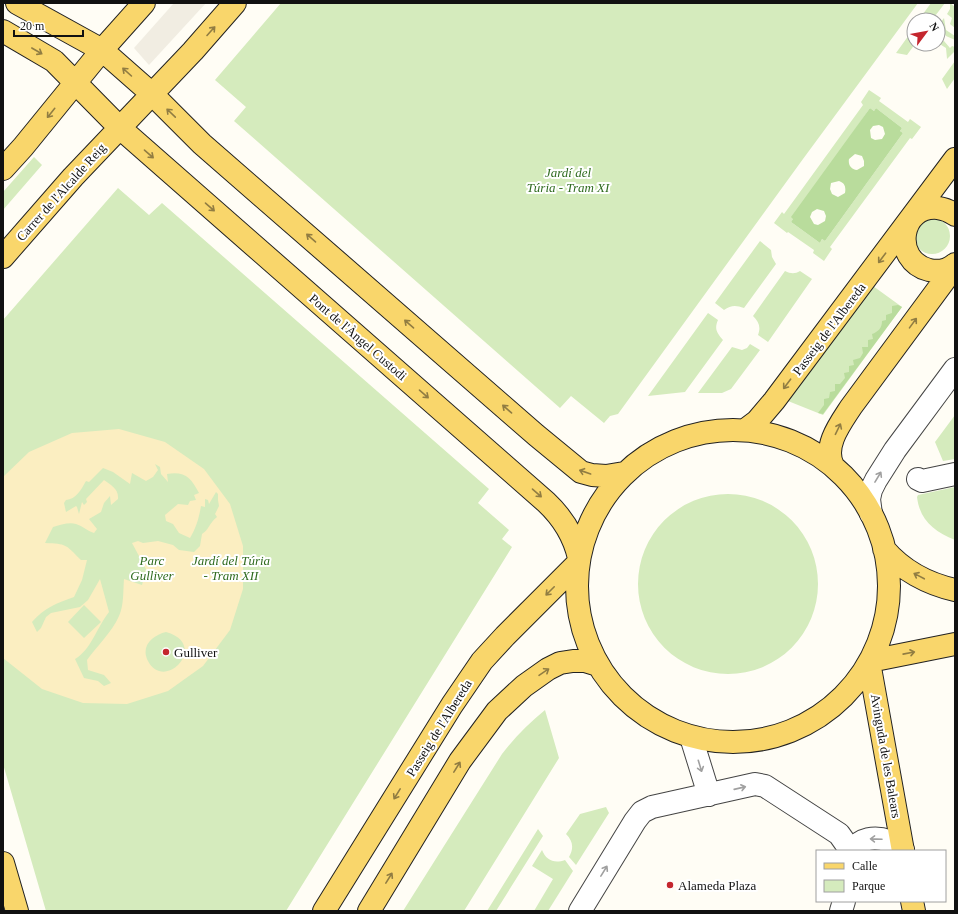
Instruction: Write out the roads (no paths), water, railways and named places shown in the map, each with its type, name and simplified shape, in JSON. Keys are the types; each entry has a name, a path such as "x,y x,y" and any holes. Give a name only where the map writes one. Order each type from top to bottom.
{"main road":[{"path":"17,3 102,50 152,94 209,149 536,435 581,472 592,475 606,476 624,473"},
{"path":"3,169 23,147 102,50 144,3"},
{"name":"Carrer de l'Alcalde Reig","path":"3,258 70,180 236,3"},
{"name":"Pont de l'Àngel Custodi","path":"3,32 54,61 120,128 553,509 572,535 578,561"},
{"name":"Passeig de l'Albereda","path":"744,430 757,421 774,402 955,159"},
{"name":"Passeig de l'Albereda","path":"955,215 944,209 934,208 924,210 908,223 904,233 904,244 907,254 913,262 922,268 932,271 942,270 955,265"},
{"name":"Passeig de l'Albereda","path":"833,466 830,461 831,444 838,428 851,407 955,265"},
{"path":"744,430 777,436 806,449 833,466 849,482 871,514 884,548 888,576 888,596 884,624 870,661 855,684 832,707 789,732 740,742 691,737 646,716 610,682 598,665 584,634 576,586 578,561 585,533 592,517 612,486 624,473 652,452 676,440 702,432 744,430"},
{"path":"884,548 891,557 912,573 946,588 955,590"},
{"name":"Passeig de l'Albereda","path":"324,911 482,660 578,561"},
{"path":"870,661 955,644"},
{"path":"369,911 460,761 497,711 524,686 548,669 560,663 573,660 585,660 598,665"},
{"name":"Avinguda de les Balears","path":"870,661 903,850"},
{"path":"3,863 17,911"}],"street":[{"path":"871,514 869,499 871,490 876,480 894,450 955,369"},
{"path":"918,478 922,481 955,474"},
{"path":"691,737 709,795"},
{"path":"584,909 635,821 642,812 652,807 755,784 765,786 839,834 850,850"},
{"name":"Avinguda de les Balears","path":"852,850 856,844 866,839 877,838 890,841 903,850"}],"place":[{"name":"Gulliver","path":"166,652"},
{"name":"Alameda Plaza","path":"670,885"}],"park label":[{"name":"Jardí del Túria - Tram XI","path":"568,180"},
{"name":"Parc Gulliver","path":"152,568"},
{"name":"Jardí del Túria - Tram XII","path":"231,568"}]}
